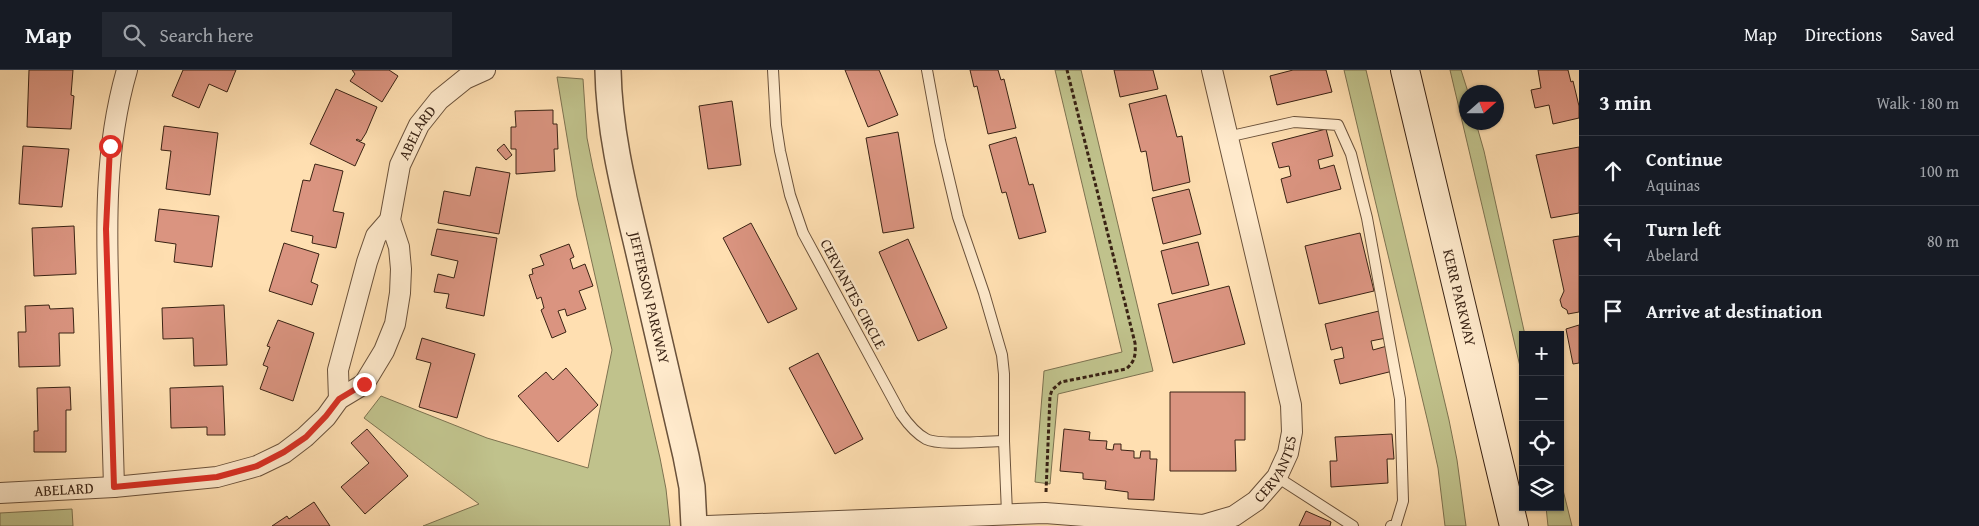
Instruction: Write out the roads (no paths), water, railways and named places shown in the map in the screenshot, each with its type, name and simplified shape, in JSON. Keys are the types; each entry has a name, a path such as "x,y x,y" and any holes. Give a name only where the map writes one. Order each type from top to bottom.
{"main road":[{"name":"KERR PARKWAY","path":"1404,70 1514,526"}],"street":[{"path":"114,487 106,229 107,192 110,146 116,111 127,70"},
{"name":"ABELARD","path":"0,493 114,487 217,477 257,466 284,452 306,437 339,399 364,384 384,351 394,324 400,293 401,269 399,247 390,220 400,165 419,125 439,100 465,79 485,70"},
{"name":"JEFFERSON PARKWAY","path":"608,70 608,96 612,127 629,212 686,456 692,487 694,526"},
{"name":"CERVANTES","path":"707,526 1045,512 1203,525 1234,516 1256,501 1277,477 1288,453 1292,432 1291,406 1212,70"},
{"name":"ABELARD","path":"339,399 338,370 367,262 376,236 390,220"}],"lane":[{"name":"CERVANTES CIRCLE","path":"773,70 776,125 780,151 790,195 803,233 901,414 911,429 927,440 945,443 1004,441"},
{"path":"928,70 940,141 958,217 1002,354 1007,513"},
{"path":"1227,137 1294,122 1338,125 1351,154 1367,218 1400,399 1403,501 1396,524 1391,526"},
{"path":"1277,477 1353,526"}]}
